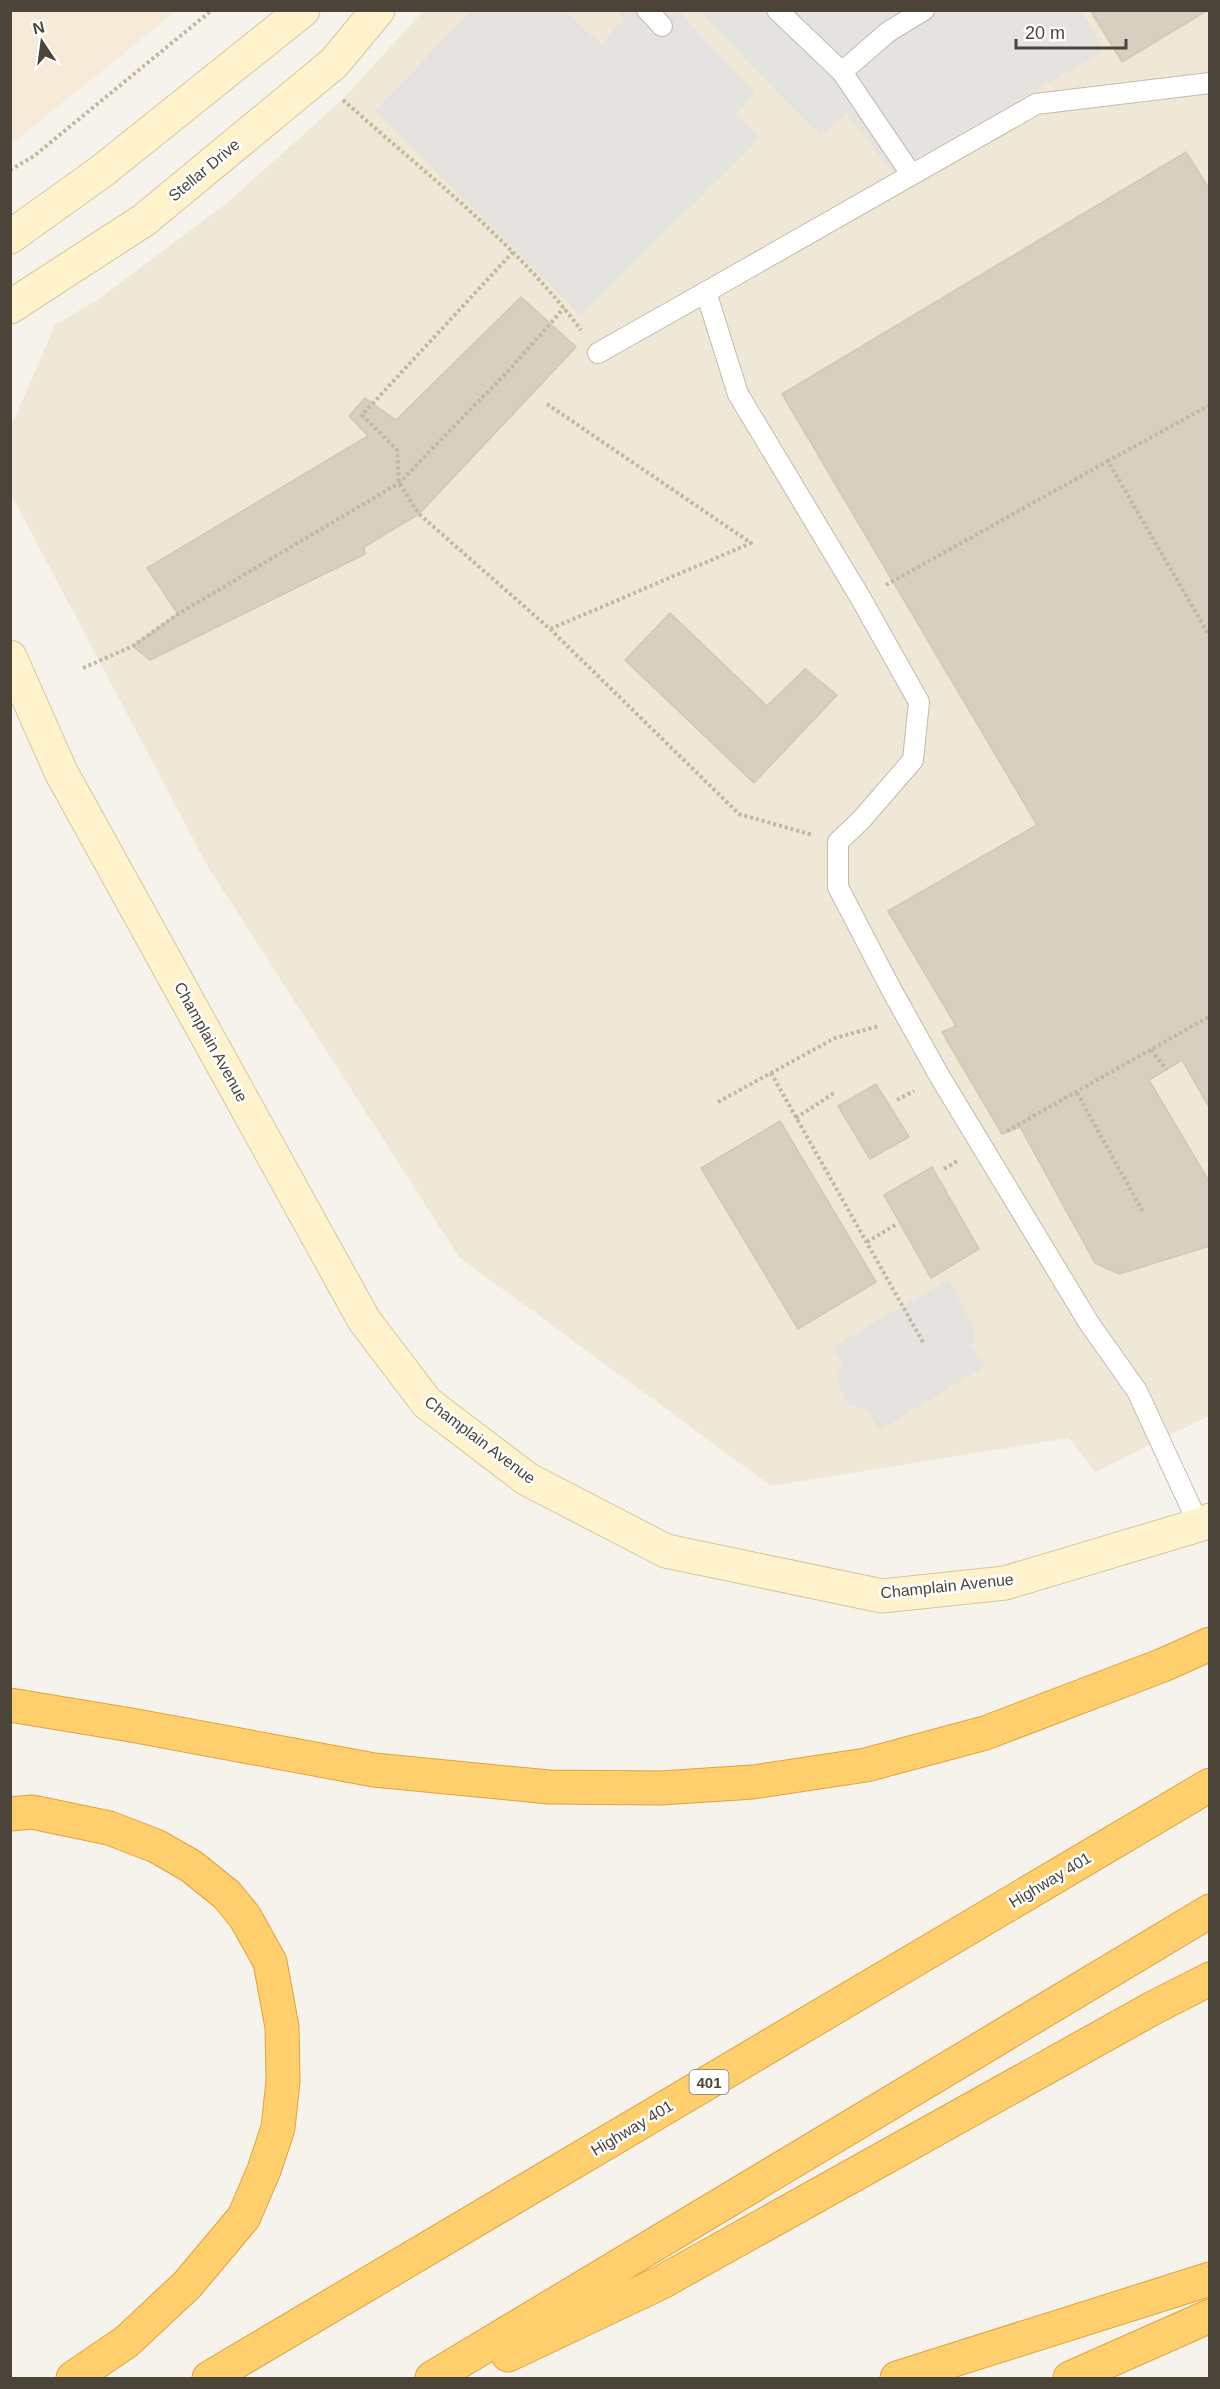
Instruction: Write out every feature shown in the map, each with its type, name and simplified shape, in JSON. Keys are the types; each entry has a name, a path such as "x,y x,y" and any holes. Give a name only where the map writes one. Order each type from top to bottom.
{"highway":[{"path":"10,1705 374,1770 549,1787 661,1788 753,1782 866,1765 985,1733 1164,1665 1209,1644"},
{"name":"Highway 401","path":"209,2379 1209,1785"},
{"path":"10,1814 32,1812 109,1828 156,1846 191,1866 227,1895 245,1917 270,1962 282,2027 283,2081 278,2128 264,2170 243,2217 187,2285 126,2342 73,2379"},
{"path":"432,2379 1209,1911"},
{"path":"458,2379 660,2283 1209,1979"},
{"path":"897,2379 1209,2279"},
{"path":"1070,2379 1209,2316"}],"main road":[{"path":"10,237 102,171 303,10"},
{"name":"Stellar Drive","path":"10,307 144,220 334,63 378,10"},
{"name":"Champlain Avenue","path":"10,657 61,772 364,1320 427,1403 527,1479 666,1551 882,1596 1005,1583 1204,1522"}],"lane":[{"path":"647,10 662,26"},
{"path":"777,10 842,72 911,174"},
{"path":"842,72 888,32 924,10"},
{"path":"598,353 1036,104 1209,83"},
{"path":"706,292 738,394 920,702 913,760 862,819 838,842 838,887 940,1077 1084,1313 1137,1391 1204,1522"}],"path":[{"path":"10,170 34,156 212,10"},
{"path":"343,99 513,252 564,308 598,353"},
{"path":"513,252 362,415 397,450 399,483 419,514 550,629 739,814 838,842"},
{"path":"83,668 133,646 178,614 399,483 512,367 564,308"},
{"path":"547,404 751,543 550,629"},
{"path":"895,581 1209,405"},
{"path":"1108,461 1209,637"},
{"path":"1002,1134 1209,1016"},
{"path":"718,1102 835,1038 907,1018"},
{"path":"1151,1050 1167,1070"},
{"path":"771,1073 924,1344"},
{"path":"796,1118 834,1093"},
{"path":"1077,1093 1143,1212"},
{"path":"867,1243 897,1224"}],"shaded area":[{"path":"11,10 176,10 176,11 11,144"},
{"path":"423,11 1209,11 1209,1416 1095,1472 1069,1438 771,1486 459,1257 207,865 11,494 11,427 55,325 97,300 227,203 343,99"},
{"path":"471,11 565,11 602,45 623,19 615,11 680,11 696,31 756,93 736,114 760,138 581,316 375,111"},
{"path":"702,11 1081,11 1105,51 892,172 847,114 820,135 710,23"},
{"path":"949,1279 976,1333 972,1346 985,1366 879,1430 870,1413 863,1408 848,1405 836,1378 843,1366 833,1347"}],"building":[{"path":"1090,10 1208,10 1122,62"},
{"path":"1186,152 1210,190 1210,1109 1182,1060 1149,1080 1210,1183 1210,1246 1119,1274 1095,1263 1020,1127 1002,1134 942,1032 956,1026 888,911 1037,825 782,394"},
{"path":"521,297 576,347 419,514 364,547 365,554 150,660 133,646 178,614 147,568 368,436 349,416 365,398 396,420"},
{"path":"670,613 767,706 805,669 837,695 754,783 625,660"},
{"path":"876,1084 909,1137 870,1159 838,1106"},
{"path":"780,1121 876,1282 798,1329 701,1168"},
{"path":"932,1167 979,1249 931,1278 884,1195"}]}
